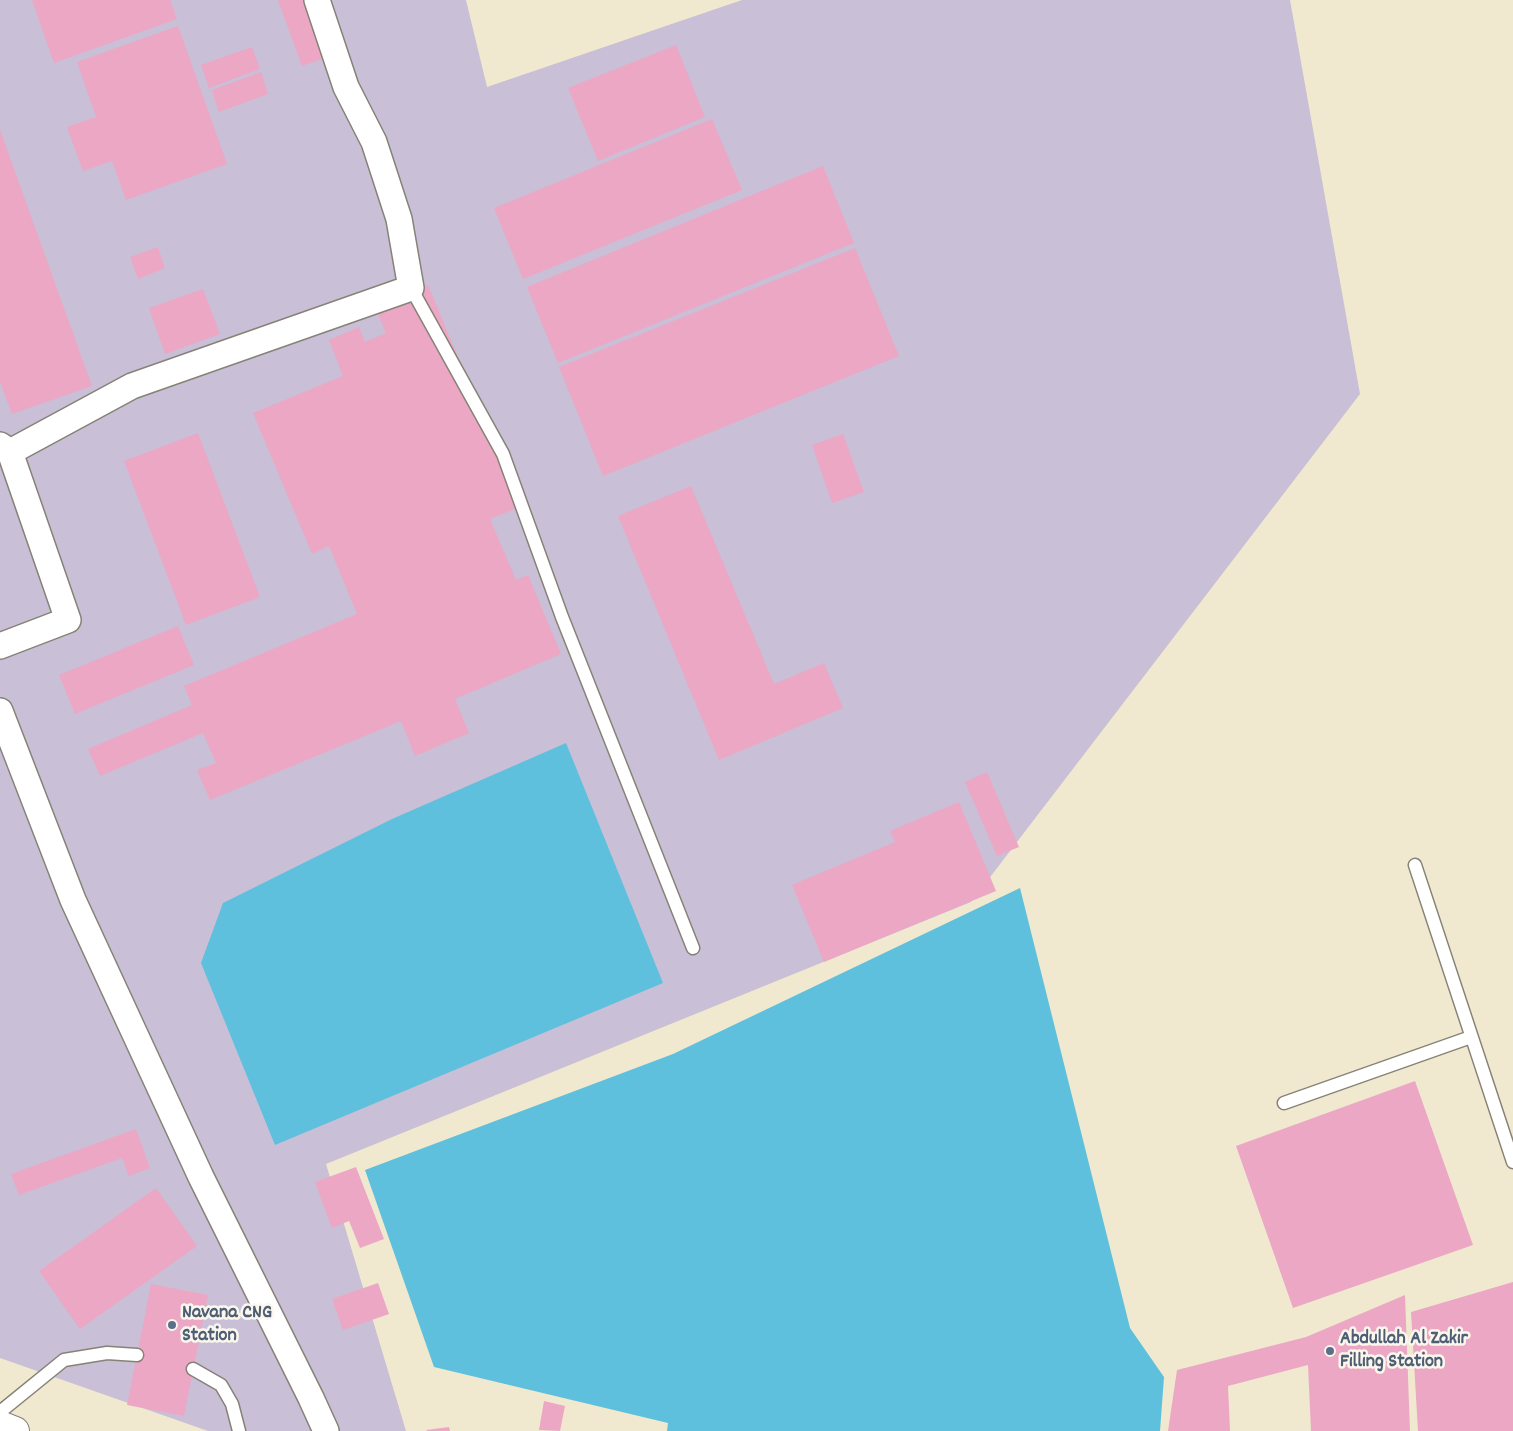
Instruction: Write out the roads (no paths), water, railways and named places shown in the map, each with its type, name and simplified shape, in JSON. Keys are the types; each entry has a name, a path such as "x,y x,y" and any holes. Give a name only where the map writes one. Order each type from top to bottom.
{"highway":[{"path":"0,1425 15,1431"}],"street":[{"path":"0,646 68,620 5,448 132,386 411,288 399,219 374,142 346,87 317,0"},
{"path":"0,711 73,900 201,1177 312,1398 326,1431"}],"lane":[{"path":"411,288 503,454 562,617 694,948"},
{"path":"1415,866 1513,1162"},
{"path":"1284,1103 1472,1037"},
{"path":"0,1412 64,1360 107,1352 137,1355"},
{"path":"193,1369 221,1386 232,1404 238,1431"}],"water":[{"path":"566,743 663,983 275,1145 201,963 223,903 392,819"},
{"path":"1020,888 1130,1328 1164,1377 1160,1431 667,1431 668,1423 434,1367 365,1170 673,1054"}],"place":[{"name":"Navana CNG Station","path":"172,1325"},
{"name":"Abdullah Al Zakir Filling Station","path":"1330,1351"}]}
